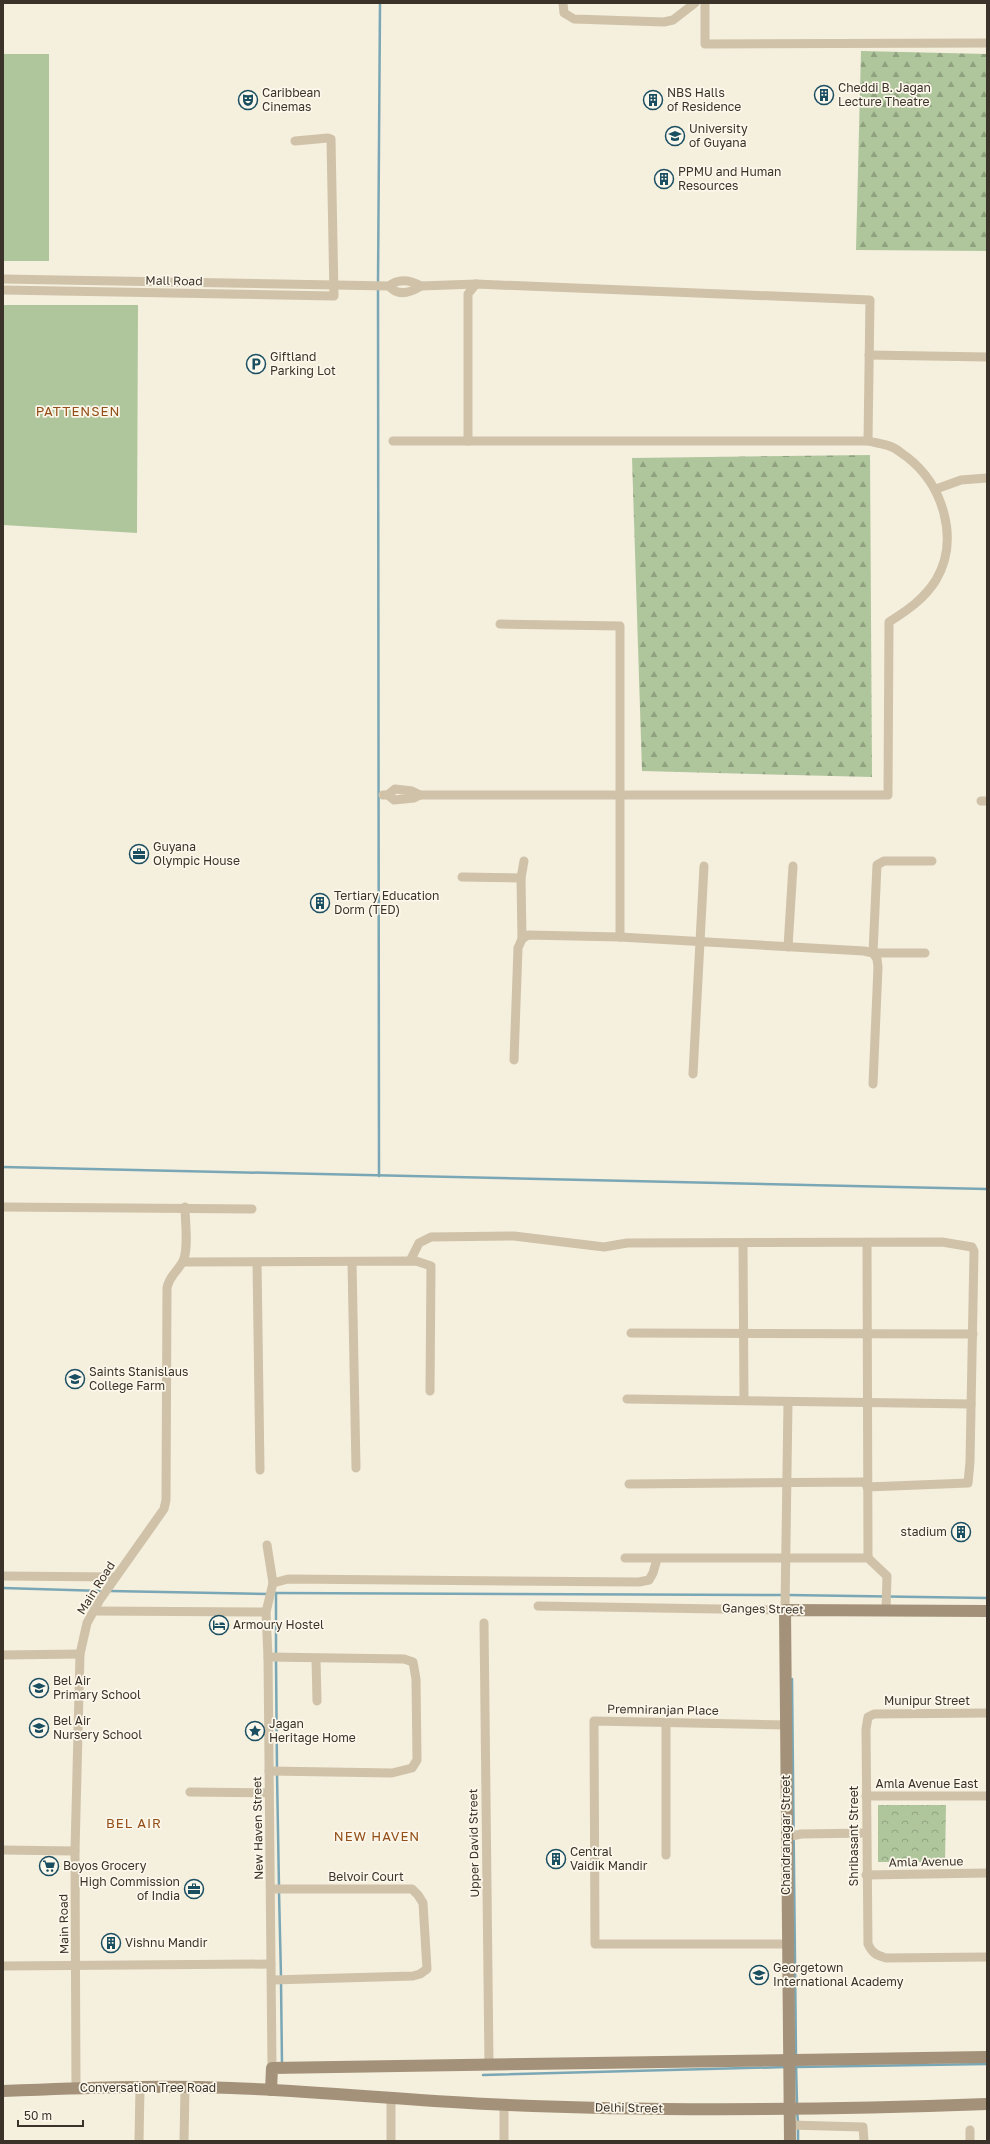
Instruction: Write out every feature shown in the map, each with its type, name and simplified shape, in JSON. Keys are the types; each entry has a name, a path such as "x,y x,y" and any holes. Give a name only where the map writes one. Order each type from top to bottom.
{"street":[{"path":"563,3 564,13 574,20 664,22 673,20 695,3"},
{"path":"705,3 705,44 987,43"},
{"name":"Mall Road","path":"3,290 334,296 331,139 323,138 295,141"},
{"name":"Mall Road","path":"3,279 334,285"},
{"path":"334,285 386,286 402,280 413,282 421,286"},
{"path":"386,286 402,294 421,286 476,284 870,300 868,441"},
{"path":"468,441 468,294 476,284"},
{"path":"869,355 987,357"},
{"path":"386,795 395,789 412,791 420,795 888,795 889,622 917,604 936,579 946,555 948,526 936,489 915,464 893,447 868,441 393,441"},
{"path":"936,489 961,480 987,478"},
{"path":"500,624 620,626 618,796 620,937"},
{"path":"514,1060 518,948 522,939 521,878 524,861"},
{"path":"873,1084 878,967 877,959 873,953 877,865 884,861 932,862"},
{"path":"693,1074 704,866"},
{"path":"788,947 793,866"},
{"path":"462,877 521,878"},
{"path":"522,939 528,935 620,937 873,953 924,953"},
{"path":"3,1206 252,1209"},
{"path":"185,1207 186,1252 183,1262 410,1261 431,1266 430,1391"},
{"path":"410,1261 419,1243 431,1237 514,1236 604,1247 627,1243 743,1244 942,1242 972,1247 974,1251 973,1334 968,1483 867,1486 864,1482 629,1484"},
{"path":"867,1243 868,1558"},
{"path":"743,1244 744,1400"},
{"name":"Main Road","path":"76,2088 77,1965 75,1850 80,1654 87,1623 99,1601 115,1577 152,1529 164,1509 166,1500 167,1288 173,1273 183,1262"},
{"path":"257,1262 260,1470"},
{"path":"352,1262 356,1468"},
{"path":"631,1333 744,1335 973,1334"},
{"path":"628,1399 971,1404"},
{"path":"786,1599 788,1402"},
{"path":"267,1545 272,1586 288,1579 639,1582 649,1580 653,1573 656,1559"},
{"path":"625,1558 868,1558 887,1576 886,1601"},
{"path":"3,1576 115,1577"},
{"name":"New Haven Street","path":"272,1586 267,1602 266,1612 271,1658 271,1771 269,1793 271,1964 275,2068"},
{"name":"Ganges Street","path":"538,1606 786,1599 886,1601 987,1611"},
{"name":"Chandranagar Street","path":"786,1599 786,1725 789,1837 787,1944 791,2063 789,2108 790,2141"},
{"path":"94,1611 266,1612"},
{"name":"Upper David Street","path":"484,1623 489,2064"},
{"path":"3,1655 80,1654"},
{"path":"271,1658 404,1659 413,1662 416,1679 416,1763 406,1770 392,1773 271,1771"},
{"path":"316,1659 317,1701"},
{"name":"Munipur Street","path":"868,1716 883,1713 987,1713"},
{"name":"Shribasant Street","path":"868,1716 866,1729 866,1875 868,1944 874,1954 886,1958 987,1957"},
{"name":"Premniranjan Place","path":"786,1725 594,1721 596,1944 787,1944"},
{"path":"666,1722 666,1855"},
{"path":"190,1792 269,1793"},
{"name":"Amla Avenue East","path":"866,1796 987,1796"},
{"path":"789,1837 801,1834 866,1833"},
{"path":"3,1850 75,1850"},
{"name":"Amla Avenue","path":"866,1875 987,1873"},
{"name":"Belvoir Court","path":"270,1889 412,1889 418,1895 423,1904 426,1969 420,1974 413,1976 272,1980"},
{"path":"3,1966 271,1964"},
{"path":"271,2090 275,2068 489,2064 791,2063 987,2058"},
{"name":"Conversation Tree Road","path":"3,2091 76,2088 271,2090"},
{"path":"139,2141 140,2088"},
{"path":"184,2141 185,2088"},
{"name":"Delhi Street","path":"271,2090 504,2105 641,2109 987,2104"},
{"path":"391,2097 391,2141"},
{"path":"504,2105 504,2141"},
{"path":"790,2126 863,2127 864,2141"},
{"path":"970,2130 970,2141"}],"green space":[{"path":"861,51 987,54 987,251 856,250"},
{"path":"3,54 49,54 49,261 3,261"},
{"path":"3,305 138,305 137,533 3,525"},
{"path":"870,455 872,777 642,771 632,458"},
{"path":"878,1805 946,1805 945,1862 878,1862"}],"waterway":[{"path":"378,283 380,3"},
{"path":"378,288 379,1176"},
{"path":"3,1167 987,1189"},
{"path":"3,1588 103,1591"},
{"path":"110,1591 269,1594"},
{"path":"274,1593 783,1595"},
{"path":"276,1593 276,1655"},
{"path":"788,1595 987,1598"},
{"path":"276,1660 277,1769"},
{"path":"792,1679 796,2056"},
{"path":"277,1774 279,1887"},
{"path":"279,1892 281,1977"},
{"path":"281,1982 282,2065"},
{"path":"796,2063 797,2104"},
{"path":"796,2067 987,2064"},
{"path":"483,2075 787,2067"},
{"path":"797,2111 798,2122"},
{"path":"798,2127 798,2141"}],"place":[{"name":"Cheddi B. Jagan Lecture Theatre","path":"824,95"},
{"name":"Caribbean Cinemas","path":"248,100"},
{"name":"NBS Halls of Residence","path":"653,100"},
{"name":"University of Guyana","path":"675,136"},
{"name":"PPMU and Human Resources","path":"664,179"},
{"name":"Giftland Parking Lot","path":"256,364"},
{"name":"Guyana Olympic House","path":"139,854"},
{"name":"Tertiary Education Dorm (TED)","path":"320,903"},
{"name":"Saints Stanislaus College Farm","path":"75,1379"},
{"name":"stadium","path":"961,1532"},
{"name":"Armoury Hostel","path":"219,1625"},
{"name":"Bel Air Primary School","path":"39,1688"},
{"name":"Bel Air Nursery School","path":"39,1728"},
{"name":"Jagan Heritage Home","path":"255,1731"},
{"name":"Central Vaidik Mandir","path":"556,1859"},
{"name":"Boyos Grocery","path":"49,1866"},
{"name":"High Commission of India","path":"194,1889"},
{"name":"Vishnu Mandir","path":"111,1943"},
{"name":"Georgetown International Academy","path":"759,1975"}],"district":[{"name":"PATTENSEN","path":"78,411"},
{"name":"BEL AIR","path":"134,1823"},
{"name":"NEW HAVEN","path":"377,1836"}]}
